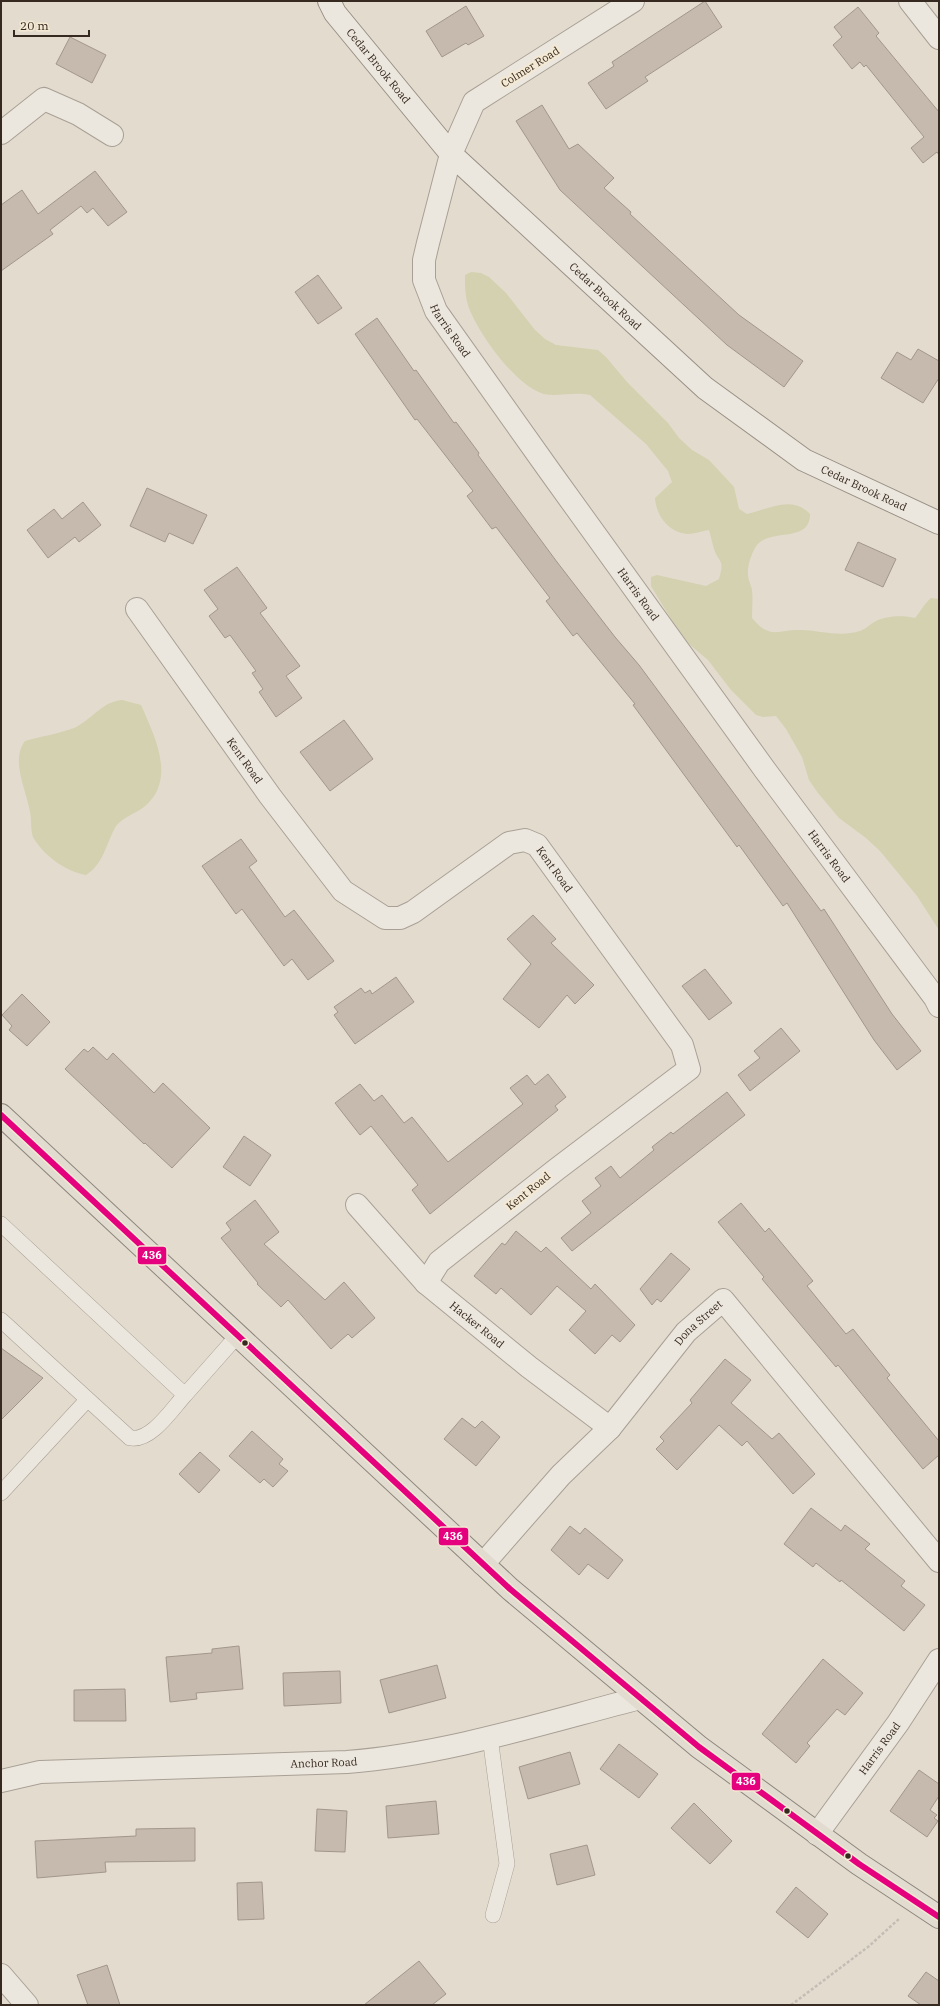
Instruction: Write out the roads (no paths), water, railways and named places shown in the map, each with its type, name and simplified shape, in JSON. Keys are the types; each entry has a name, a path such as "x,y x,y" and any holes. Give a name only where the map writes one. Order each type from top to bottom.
{"main road":[{"path":"1,1115 483,1564 699,1747 859,1864 939,1917"}],"street":[{"name":"Cedar Brook Road","path":"329,1 335,14 451,154 705,388 804,460 939,523"},
{"name":"Colmer Road","path":"451,154 474,102 633,1"},
{"path":"910,1 939,38"},
{"path":"1,133 44,99 78,114 112,135"},
{"name":"Harris Road","path":"451,154 424,260 424,280 436,311 761,764 935,998 939,1006"},
{"name":"Kent Road","path":"137,609 270,796 343,891 385,918 400,918 413,912 510,843 525,840 537,846 682,1045 689,1069 557,1169 440,1262 426,1283"},
{"name":"Hacker Road","path":"357,1205 426,1283 529,1367 610,1428"},
{"name":"Dona Street","path":"483,1564 561,1475 610,1428 686,1332 724,1300 939,1561"},
{"name":"Harris Road","path":"817,1834 898,1723 939,1660"},
{"name":"Anchor Road","path":"1,1781 40,1772 377,1760 490,1737 640,1698"},
{"path":"1,1975 27,2005"}],"lane":[{"path":"1,1224 185,1395"},
{"path":"1,1320 124,1434 130,1438 138,1439 151,1433 238,1335"},
{"path":"1,1493 87,1400"},
{"path":"490,1737 507,1864 493,1915"}]}
